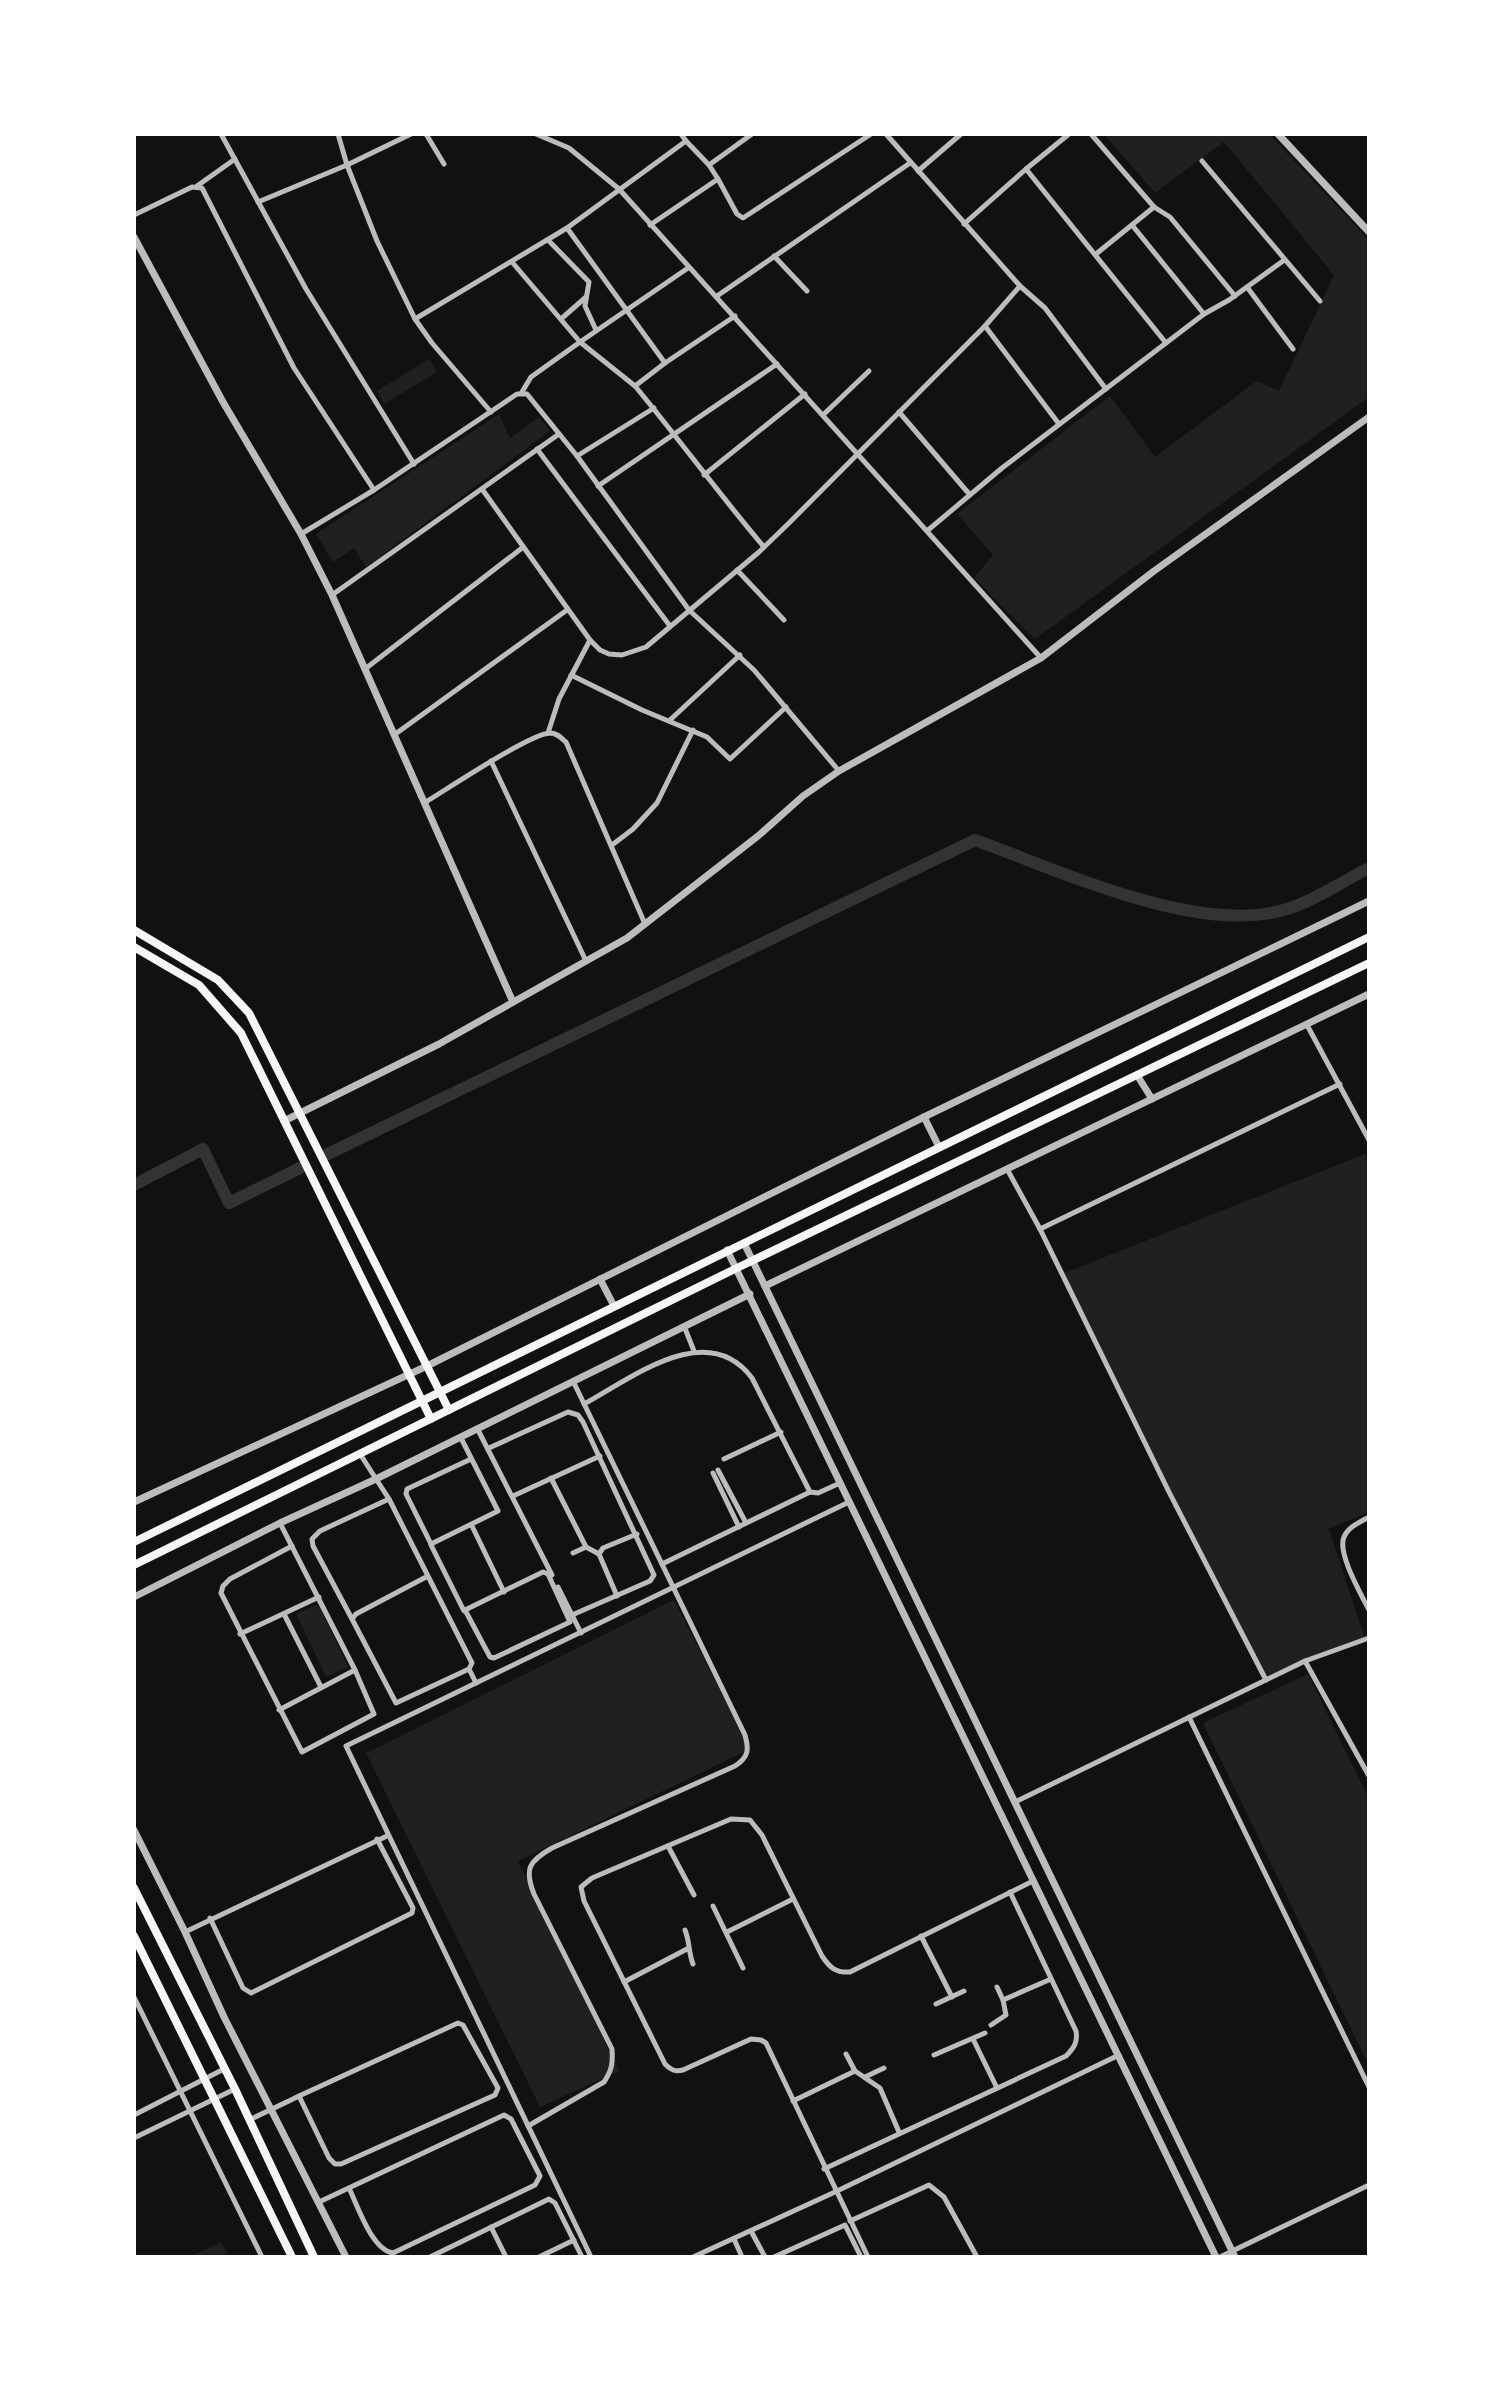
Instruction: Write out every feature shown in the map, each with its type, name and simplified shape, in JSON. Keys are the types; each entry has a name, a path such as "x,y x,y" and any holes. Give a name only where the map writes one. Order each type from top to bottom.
{"main road":[{"path":"134,930 218,980 249,1013 449,1410"},
{"path":"134,1542 1369,937"},
{"path":"134,947 199,985 241,1033 431,1419"},
{"path":"134,1565 737,1268 1369,963"},
{"path":"134,1888 235,2089 314,2257"},
{"path":"134,1936 292,2257"}],"street":[{"path":"221,134 306,289 414,464"},
{"path":"338,134 377,241 415,319 491,412"},
{"path":"258,202 411,134"},
{"path":"426,134 444,164"},
{"path":"536,134 569,148 619,189 1041,658"},
{"path":"681,134 709,165 737,214 743,218 871,134"},
{"path":"709,165 752,134"},
{"path":"886,134 1020,286 1045,308 1106,389"},
{"path":"918,171 961,134"},
{"path":"964,224 1069,134"},
{"path":"1091,134 1154,207 1170,217 1235,296"},
{"path":"1278,134 1369,232"},
{"path":"415,319 567,228 686,141"},
{"path":"134,215 197,186 235,159"},
{"path":"1202,161 1283,261 1320,301"},
{"path":"717,296 910,163"},
{"path":"1026,169 1166,343"},
{"path":"650,225 718,179"},
{"path":"197,186 207,196 242,271 294,368 374,490"},
{"path":"1096,254 1154,207"},
{"path":"1132,225 1204,314"},
{"path":"567,228 665,363"},
{"path":"134,237 332,595 513,1002"},
{"path":"548,240 589,282 585,306 596,330"},
{"path":"774,256 807,291"},
{"path":"927,531 1059,424 1204,314 1283,261"},
{"path":"512,262 580,342 635,386 764,547"},
{"path":"301,534 374,490 522,392 531,377 626,308 688,268"},
{"path":"482,489 567,610 600,650 622,655 646,647 764,547 985,326 1020,286"},
{"path":"1247,287 1293,349"},
{"path":"561,319 587,297"},
{"path":"635,386 735,316"},
{"path":"985,326 1059,424"},
{"path":"598,486 777,364"},
{"path":"823,415 869,371"},
{"path":"522,392 533,399 577,456 689,610 740,655 839,771"},
{"path":"704,475 805,394"},
{"path":"577,456 654,408"},
{"path":"899,412 970,495"},
{"path":"284,1121 439,1044 645,925 758,836 803,796 839,771 1041,658 1154,571 1369,417"},
{"path":"332,595 559,434"},
{"path":"537,449 670,626"},
{"path":"365,669 522,548"},
{"path":"737,570 784,620"},
{"path":"394,735 567,610"},
{"path":"548,733 559,699 590,640"},
{"path":"670,720 740,655"},
{"path":"571,675 707,737 730,759 786,707"},
{"path":"612,845 633,829 657,803 693,730"},
{"path":"424,803 491,761 548,733 557,735 566,742 645,925"},
{"path":"491,761 586,961"},
{"path":"134,1502 427,1366 924,1117 1369,901"},
{"path":"765,1286 1369,994"},
{"path":"1307,1025 1369,1140"},
{"path":"1137,1075 1152,1099"},
{"path":"1040,1229 1340,1084"},
{"path":"924,1117 939,1147"},
{"path":"1007,1169 1266,1680"},
{"path":"744,1243 1233,2254"},
{"path":"727,1250 1218,2257 1233,2254 1369,2185"},
{"path":"600,1279 614,1306"},
{"path":"134,1597 750,1294"},
{"path":"684,1326 694,1351"},
{"path":"584,1404 678,1355 694,1351 710,1352 745,1369 810,1492"},
{"path":"528,2126 604,2082 612,2071 613,2061 612,2049 528,1880 529,1867 539,1855 552,1848 735,1766 745,1760 749,1748 573,1381"},
{"path":"489,1448 568,1412 578,1415 600,1456 654,1577 572,1615"},
{"path":"477,1428 581,1633"},
{"path":"724,1459 781,1432"},
{"path":"431,1544 496,1514 499,1509 460,1437"},
{"path":"360,1454 389,1499 471,1660 469,1669 476,1683"},
{"path":"513,1496 600,1456"},
{"path":"464,1612 546,1573 570,1622 494,1658 488,1655 464,1612 411,1505 407,1489 471,1459"},
{"path":"739,1527 715,1471 746,1523"},
{"path":"551,1478 586,1547 599,1554 617,1596"},
{"path":"662,1564 810,1492 818,1493 841,1482"},
{"path":"389,1499 313,1536 313,1546 395,1703 469,1669"},
{"path":"591,2257 346,1746 850,1501"},
{"path":"1369,1517 1347,1532 1343,1546 1369,1609"},
{"path":"280,1523 319,1597 374,1711 368,1719 302,1752 222,1597 223,1586 247,1569 292,1546"},
{"path":"472,1526 504,1592"},
{"path":"599,1554 603,1548 637,1534"},
{"path":"573,1553 586,1547"},
{"path":"352,1619 428,1576"},
{"path":"240,1634 319,1597"},
{"path":"284,1614 321,1687"},
{"path":"1015,1802 1305,1661 1369,1638"},
{"path":"1305,1661 1369,1776"},
{"path":"279,1710 355,1670"},
{"path":"1189,1717 1369,2087"},
{"path":"868,2257 770,2050 761,2040 751,2039 683,2070 670,2069 584,1901 581,1887 592,1878 731,1819 750,1820 762,1835 822,1956 839,1973 850,1972 1034,1880"},
{"path":"134,1830 270,2110 346,2257"},
{"path":"185,1932 387,1836"},
{"path":"210,1918 243,1988 251,1993 412,1913 413,1908 377,1839"},
{"path":"668,1846 694,1895"},
{"path":"824,2169 1066,2056 1074,2048 1076,2031 1010,1892"},
{"path":"727,1932 793,1899"},
{"path":"713,1906 743,1968"},
{"path":"685,1930 689,1939 687,1949 693,1964"},
{"path":"921,1936 952,1997"},
{"path":"624,1982 687,1949"},
{"path":"1003,2000 1051,1979"},
{"path":"991,2025 1006,2015 997,1987"},
{"path":"936,2004 964,1991"},
{"path":"134,1997 262,2257"},
{"path":"249,2120 299,2096 458,2023 463,2025 498,2088 495,2095 341,2164 335,2164 329,2158 299,2096"},
{"path":"934,2055 985,2033"},
{"path":"973,2039 997,2088"},
{"path":"846,2054 855,2071 880,2088 899,2132"},
{"path":"693,2257 1119,2055"},
{"path":"484,2062 495,2058"},
{"path":"865,2077 884,2068"},
{"path":"134,2115 224,2069"},
{"path":"793,2101 855,2071"},
{"path":"134,2138 235,2089"},
{"path":"319,2202 504,2115 511,2119 540,2176 535,2185 393,2253 384,2252 377,2244 349,2188"},
{"path":"850,2222 929,2185 944,2197 977,2257"},
{"path":"430,2257 549,2199 555,2203 582,2257"},
{"path":"774,2257 845,2225 861,2257"},
{"path":"491,2227 506,2257"},
{"path":"751,2231 765,2257"},
{"path":"734,2239 742,2257"},
{"path":"539,2257 574,2240"}],"shaded area":[{"path":"1104,134 1269,134 1369,240 1369,397 1035,639 974,578 993,555 957,514 1110,396 1155,457 1257,381 1279,391 1334,275 1224,142 1155,193"},
{"path":"429,359 437,372 384,404 377,391"},
{"path":"499,414 510,438 539,417 550,431 366,567 354,548 333,562 316,534"},
{"path":"1365,1154 1369,1163 1369,1512 1329,1529 1365,1639 1266,1680 1062,1274"},
{"path":"674,1600 750,1749 518,1861 619,2071 540,2107 366,1753"},
{"path":"318,1604 348,1667 326,1677 296,1614"},
{"path":"1308,1674 1369,1799 1369,2066 1203,1723"},
{"path":"221,2242 229,2257 190,2257"}],"waterway":[{"path":"328,1154 975,840 1130,896 1213,914 1252,915 1287,909 1369,868"},
{"path":"134,1185 203,1149 229,1203 300,1168"}]}
